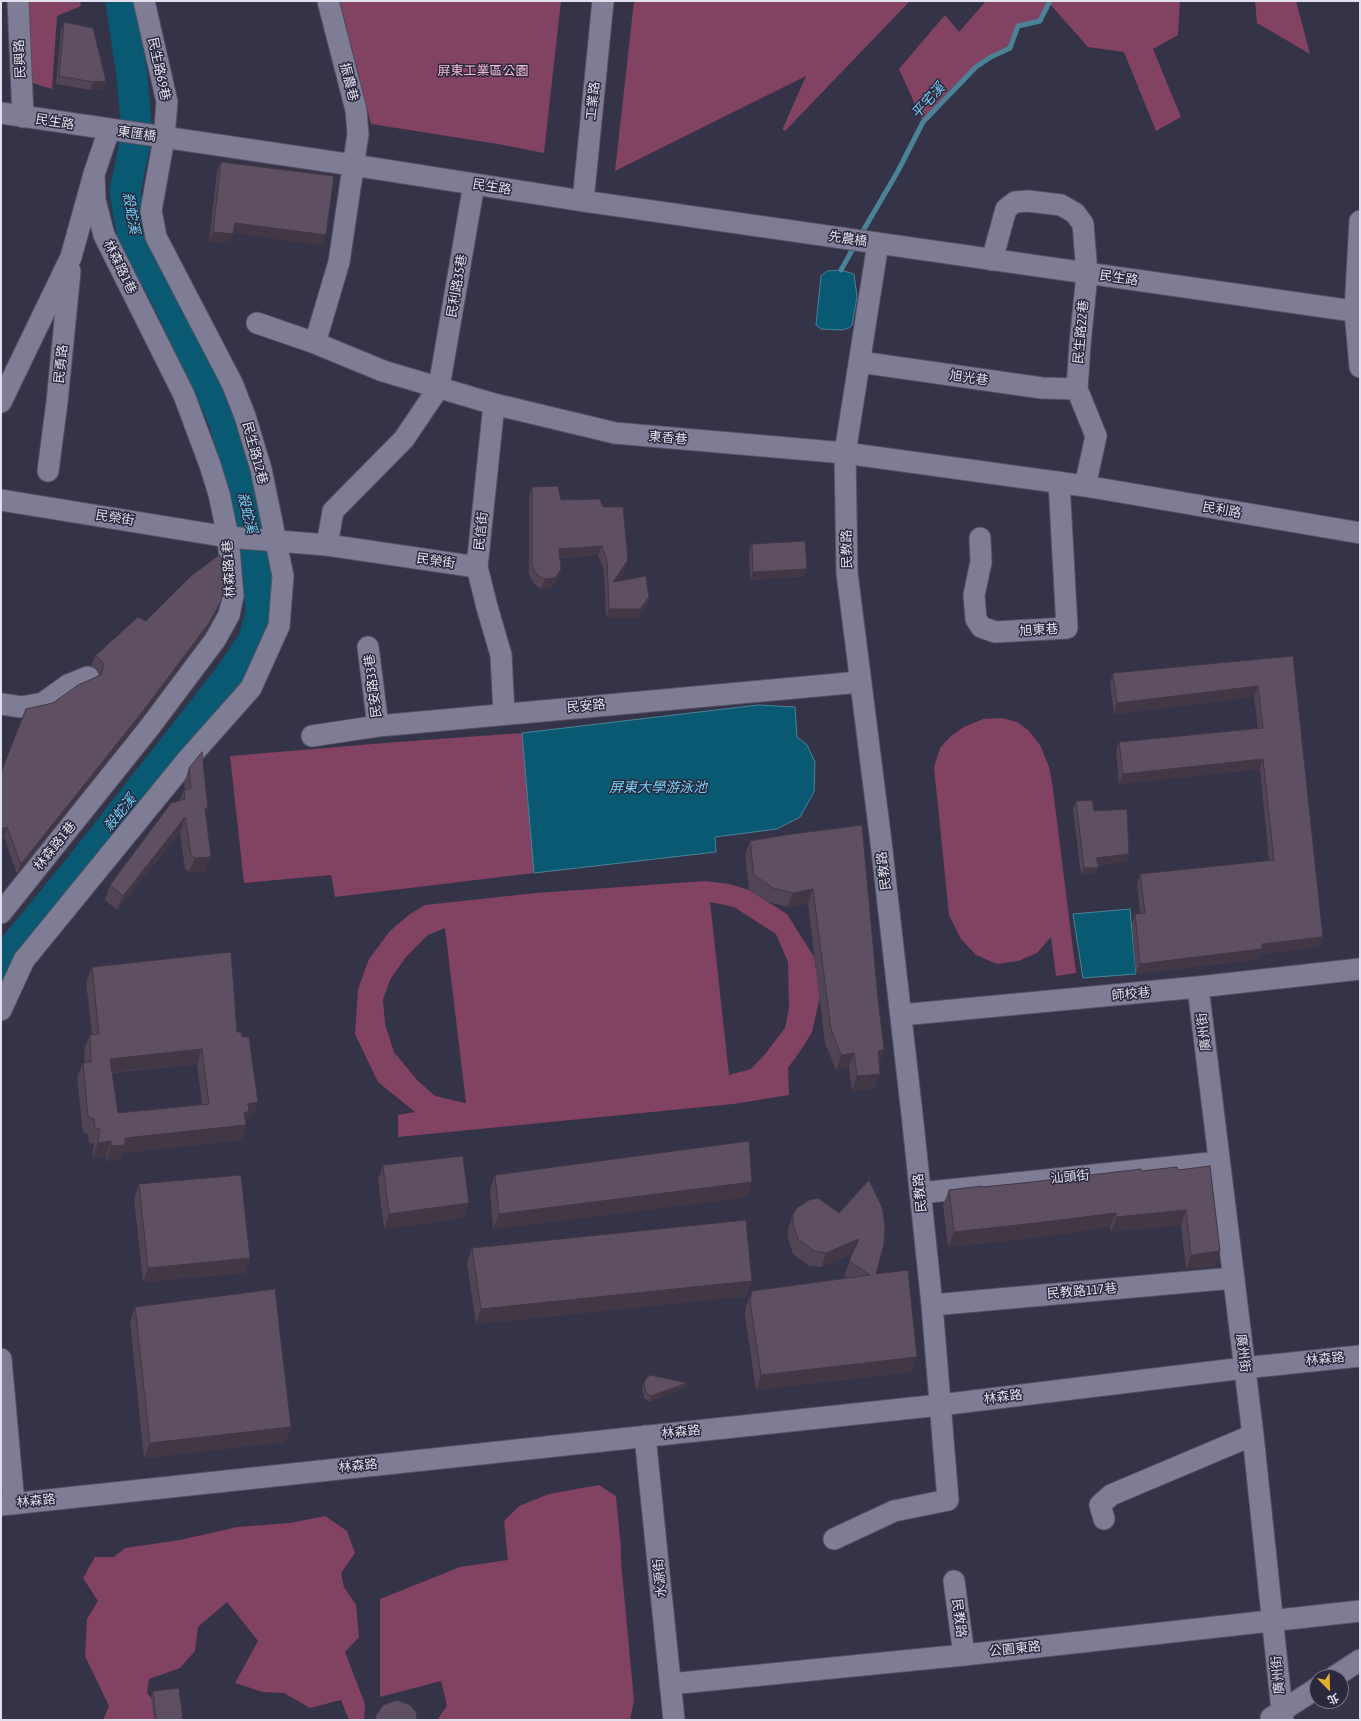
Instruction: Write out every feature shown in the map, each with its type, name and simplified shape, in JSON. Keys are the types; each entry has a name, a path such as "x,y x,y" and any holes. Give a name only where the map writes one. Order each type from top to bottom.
{"street":[{"name":"民興路","path":"18,1 23,117"},
{"name":"振農巷","path":"328,1 356,110 358,134 354,165"},
{"name":"工業路","path":"583,201 603,1"},
{"name":"民生路69巷","path":"149,2 167,102 164,138"},
{"name":"民生路","path":"1,113 109,130"},
{"name":"東匯橋","path":"109,130 164,138"},
{"name":"民勇路","path":"48,471 57,402 71,257 94,174 109,130"},
{"name":"民生路","path":"164,138 819,235"},
{"name":"民生路12巷","path":"1,1010 24,960 188,759 251,688 279,626 283,576 261,469 245,416 232,383 156,237 151,211 164,138"},
{"path":"315,343 338,262 354,165"},
{"name":"林森路1巷","path":"1,913 149,728 215,640 229,615 233,596 228,537 219,494 199,433 184,395 104,236 95,200 94,174"},
{"name":"民利路35巷","path":"439,387 474,184"},
{"name":"民生路22巷","path":"992,260 1006,209 1016,202 1028,201 1061,204 1075,213 1083,224 1087,274 1077,389"},
{"path":"1360,221 1358,312 1360,367"},
{"name":"先農橋","path":"819,235 878,243"},
{"name":"民生路","path":"878,243 1358,312"},
{"name":"民教路","path":"834,1539 894,1511 948,1500 932,1305 901,1015 871,759 847,573 845,453 878,243"},
{"name":"民勇路","path":"1,402 71,257"},
{"path":"257,323 315,343 383,371 494,404"},
{"name":"旭光巷","path":"860,362 1042,388 1077,389"},
{"path":"327,545 333,511 404,439 439,387"},
{"path":"845,453 1084,486 1096,436 1077,389"},
{"name":"東香巷","path":"494,404 615,433 845,453"},
{"name":"民信街","path":"494,404 477,567 501,655 504,713"},
{"name":"旭東巷","path":"980,538 981,562 974,595 976,619 981,627 995,632 1067,628 1059,482"},
{"name":"民利路","path":"1084,486 1360,533"},
{"name":"民榮街","path":"1,500 228,537 327,545 477,567"},
{"name":"民安路33巷","path":"368,647 378,726"},
{"path":"1,704 22,707 43,703 68,685 88,678"},
{"name":"民安路","path":"312,736 378,726 504,713 860,682"},
{"name":"師校巷","path":"901,1015 1198,987 1360,969"},
{"name":"廣州街","path":"1198,987 1253,1435 1273,1620 1277,1717"},
{"name":"汕頭街","path":"920,1193 1219,1162"},
{"name":"民教路117巷","path":"932,1305 1233,1278"},
{"name":"林森路","path":"8,1504 940,1405 1244,1368 1360,1356"},
{"path":"1,1359 8,1504"},
{"path":"1104,1519 1100,1505 1111,1495 1253,1435"},
{"name":"水源街","path":"646,1436 674,1720"},
{"name":"民教路","path":"954,1581 964,1655"},
{"name":"公園東路","path":"670,1684 964,1655 1360,1611"},
{"path":"1346,1669 1360,1660"},
{"path":"1277,1717 1309,1694"}],"green space":[{"path":"19,1 80,1 81,6 57,16 52,89 26,81"},
{"name":"屏東工業區公園","path":"340,1 561,1 544,153 498,144 371,124"},
{"path":"634,1 910,1 785,131 783,128 806,76 615,171"},
{"path":"986,1 1180,1 1178,35 1153,49 1181,117 1156,131 1124,52 1088,47 1049,3 1040,21 1018,26 1010,48 991,57 976,67 923,122 899,69 945,15 959,32"},
{"path":"1255,1 1296,1 1310,54 1257,23"},
{"path":"1002,718 1017,722 1028,730 1040,745 1049,767 1076,973 1056,976 1051,937 1037,953 1018,961 997,964 976,955 961,939 949,915 934,767 940,748 951,736 964,727 983,719"},
{"path":"522,733 534,873 335,897 331,875 244,883 230,756"},
{"path":"705,881 729,884 749,890 787,914 814,957 820,996 812,1032 788,1068 789,1095 733,1104 398,1137 398,1115 415,1112 378,1082 355,1034 358,989 369,959 390,931 410,914 425,905 536,893","holes":["710,902 734,907 776,934 788,962 789,1008 785,1028 766,1053 751,1069 729,1075","445,928 466,1103 435,1096 417,1080 394,1052 385,1024 383,999 391,978 406,957 428,935"]},
{"path":"599,1485 616,1496 634,1701 630,1720 437,1720 447,1706 441,1681 380,1697 380,1599 460,1567 508,1560 504,1521 519,1506 549,1494"},
{"path":"325,1516 347,1531 355,1553 341,1573 344,1587 356,1605 359,1637 345,1652 365,1704 364,1720 349,1720 341,1700 310,1708 284,1693 263,1692 235,1683 258,1641 227,1602 198,1627 195,1651 180,1668 149,1679 147,1693 162,1712 161,1720 103,1720 109,1706 85,1656 87,1619 98,1601 83,1578 95,1557 114,1557 125,1548 180,1540 237,1527 290,1523"}],"water":[{"path":"841,270 854,274 857,297 852,325 849,328 842,330 821,329 816,325 821,276 827,271"},
{"name":"屏東大學游泳池","path":"758,705 795,707 797,737 807,745 815,762 814,792 800,817 777,829 715,837 716,852 534,873 522,733"},
{"path":"1130,909 1136,974 1083,978 1073,914"}],"building":[{"path":"64,22 93,28 106,81 93,82 59,76"},
{"path":"221,162 334,176 326,235 235,223 233,234 213,232"},
{"path":"558,486 561,500 600,499 603,507 623,507 628,560 613,582 646,576 649,597 640,609 609,609 607,561 602,546 559,549 561,569 555,578 545,579 537,575 532,565 532,487"},
{"path":"805,541 807,569 753,572 752,544"},
{"path":"219,555 222,559 225,585 221,601 209,623 143,711 21,864 7,827 1,829 1,774 26,709 53,703 78,685 101,675 103,663 95,656 138,617 146,621 191,576"},
{"path":"1293,656 1323,937 1262,944 1262,949 1140,964 1135,914 1145,913 1140,874 1274,860 1263,759 1123,774 1119,742 1263,728 1258,686 1117,703 1113,673"},
{"path":"202,752 208,808 205,808 211,857 195,858 191,854 185,817 123,896 110,885 171,803 185,799 184,790 191,788 189,768"},
{"path":"1092,800 1094,811 1127,809 1129,854 1096,858 1099,867 1084,868 1076,801"},
{"path":"862,825 884,1050 878,1051 880,1074 857,1076 854,1053 841,1055 831,1029 813,889 793,893 773,888 754,875 750,841"},
{"path":"231,952 237,1032 241,1032 242,1037 249,1037 258,1102 248,1104 249,1111 244,1113 246,1125 125,1138 125,1145 111,1146 111,1141 98,1143 100,1129 95,1128 94,1119 88,1117 83,1063 91,1062 90,1035 99,1034 92,967","holes":["202,1049 209,1104 118,1113 110,1059"]},
{"path":"749,1141 752,1182 499,1214 495,1175"},
{"path":"463,1156 469,1203 389,1214 383,1165"},
{"path":"1210,1166 1220,1251 1191,1255 1186,1210 1116,1217 1116,1213 954,1232 949,1190 1141,1169 1141,1171 1177,1167 1178,1170"},
{"path":"241,1175 250,1258 148,1268 139,1184"},
{"path":"869,1180 882,1207 885,1225 884,1244 876,1274 908,1270 917,1357 761,1375 750,1301 752,1291 870,1275 849,1261 859,1239 826,1253 814,1251 798,1239 793,1224 793,1214 797,1208 809,1200 818,1198 839,1213"},
{"path":"746,1220 752,1281 481,1309 472,1248"},
{"path":"275,1289 291,1427 150,1443 135,1307"},
{"path":"650,1375 687,1383 651,1396 646,1393 644,1383"},
{"path":"179,1688 183,1720 156,1720 153,1691"},
{"path":"397,1700 410,1705 416,1712 417,1720 376,1720 375,1717 383,1705"}],"waterway":[{"name":"殺蛇溪","path":"1,963 79,868 228,678 254,640 261,611 255,543 224,420 165,295 132,234 125,191 137,134 132,76 121,1"},
{"name":"平宅溪","path":"860,236 898,171 923,122 976,67 991,57 1010,48 1018,26 1040,21 1050,1"},
{"name":"平宅溪","path":"841,270 855,245"}]}
